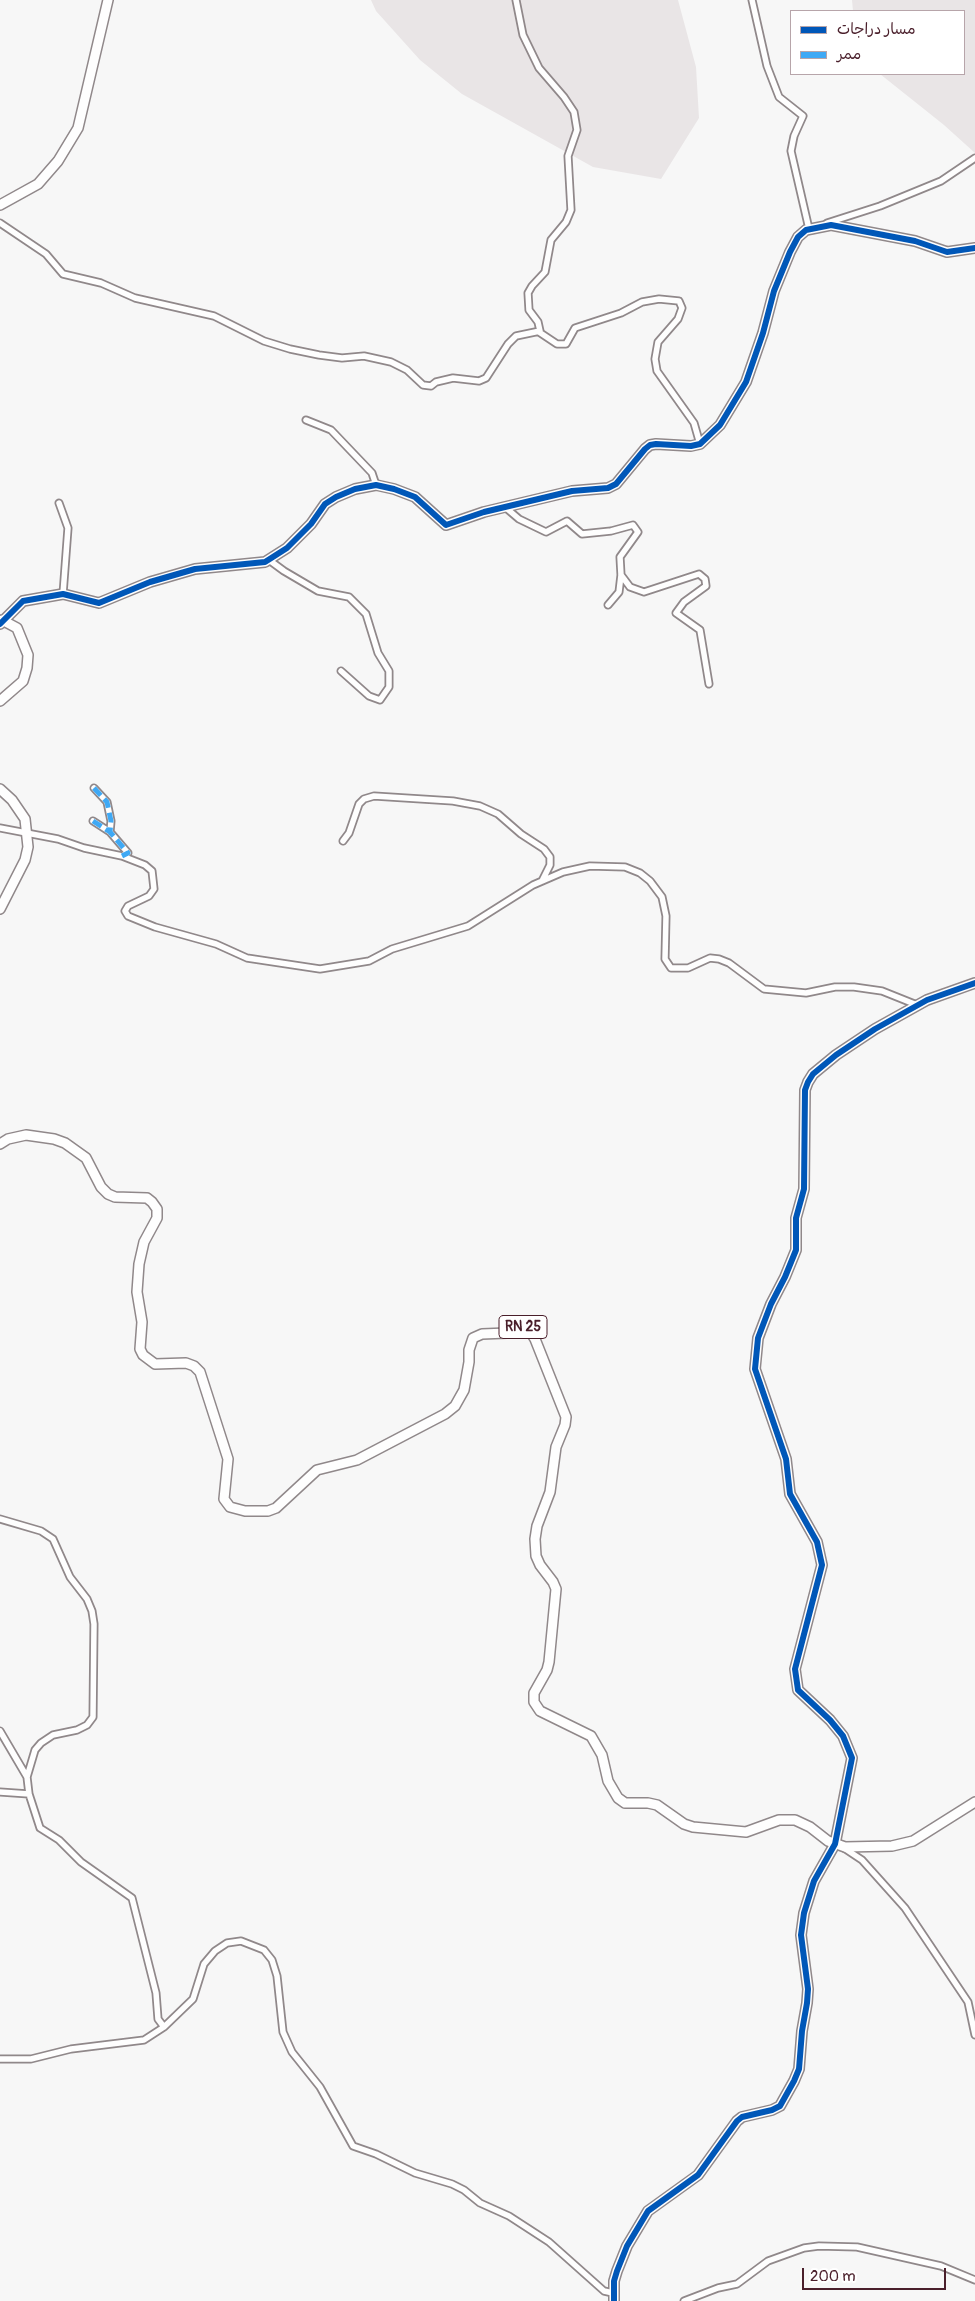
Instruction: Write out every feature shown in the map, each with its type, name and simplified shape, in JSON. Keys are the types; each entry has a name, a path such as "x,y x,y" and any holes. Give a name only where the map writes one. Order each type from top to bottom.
{"street":[{"path":"0,205 38,184 58,161 78,128 108,0"},
{"path":"516,0 523,35 539,68 564,96 574,112 577,130 568,156 571,210 566,222 551,240 545,272 528,293 529,310 538,322 539,332"},
{"path":"752,0 767,66 779,97 803,116 794,136 791,151 812,228"},
{"path":"0,701 23,681 27,668 28,655 17,628 1,622 23,602 63,594 99,603 150,582 195,568 265,562 287,548 330,500 355,489 376,485 415,497 446,526 484,512 572,491 608,488 616,484 650,445 691,446 700,444 720,425 746,382 777,283 798,237 812,228 880,206 941,181 975,158"},
{"path":"0,223 46,254 63,274 101,283 135,298 214,316 264,341 290,349 342,358 364,356 391,362 407,370 423,384 431,386 436,382 453,378 479,380 486,378 508,344 516,336 539,332 557,344 566,344 575,328 621,313 642,302 660,299 679,301 682,308 678,319 658,342 655,359 657,371 694,423 700,444"},
{"path":"812,228 831,225 873,232 947,252 975,248"},
{"path":"306,420 331,430 372,473 376,485"},
{"path":"60,503 68,528 63,594"},
{"path":"506,507 519,519 546,532 567,521 582,534 611,531 633,525 638,532 620,557 621,575 619,592 608,605"},
{"path":"269,560 318,591 349,597 366,614 378,653 390,671 389,687 380,700 369,696 341,671"},
{"path":"621,575 630,588 644,592 699,574 705,579 706,586 684,602 676,612 700,630 709,684"},
{"path":"94,788 107,802 111,821 110,832"},
{"path":"0,789 20,810 25,819 28,832 28,847 25,860 0,908"},
{"path":"343,841 348,834 359,804 364,799 374,796 480,806 498,814 544,849 550,857 550,865 542,881"},
{"path":"93,821 110,832 128,853 122,856"},
{"path":"0,828 28,832 122,856 145,865 152,871 154,889 148,896 128,906 125,911 128,916 155,928 216,944 247,958 320,969 369,961 392,949 468,926 542,881 563,872 590,866 625,867 640,872 650,881 662,897 666,916 665,959 671,968 688,968 710,958 719,959 729,963 764,989 806,993 835,987 854,987 882,991 918,1005"},
{"path":"1,2057 31,2059 71,2049 144,2040 164,2027 193,1999 204,1964 215,1951 228,1943 241,1941 264,1950 272,1960 277,1976 283,2032 292,2052 320,2087 353,2146 376,2154 415,2173 452,2184 464,2190 480,2203 509,2216 554,2245 604,2291 614,2297 616,2270 627,2246 648,2211 698,2175 737,2121 742,2117 772,2110 780,2106 794,2081 799,2069 808,1989 801,1935 804,1913 814,1881 837,1845 852,1758 844,1736 798,1690 795,1669 822,1565 817,1542 790,1494 786,1459 755,1369 758,1338 771,1304 796,1250 796,1218 804,1189 806,1090 808,1082 813,1074 836,1055 875,1029 918,1005 975,982"},
{"name":"RN 25","path":"0,1144 8,1139 26,1135 54,1138 65,1143 86,1158 101,1187 108,1194 115,1197 147,1198 157,1209 157,1218 144,1242 139,1264 137,1292 142,1322 140,1349 143,1355 155,1364 186,1364 194,1366 200,1372 228,1460 224,1499 230,1506 245,1511 268,1511 276,1508 317,1470 357,1460 445,1414 455,1406 464,1390 469,1350 473,1338 482,1334 507,1332 521,1326 530,1331 535,1338 566,1417 565,1426 556,1447 550,1492 537,1526 535,1539 536,1556 540,1565 554,1582 556,1590 549,1662 547,1670 534,1693 536,1707 552,1718 591,1736 602,1755 613,1792 625,1802 657,1805 684,1824 693,1827 746,1832 779,1820 795,1820 810,1826 828,1841 837,1845"},
{"path":"0,1519 41,1531 53,1540 70,1576 87,1599 94,1624 92,1717 87,1724 77,1730 53,1735 35,1750 28,1777 30,1794 40,1828 59,1840 82,1862 132,1898 156,1993 158,2019 164,2027"},
{"path":"0,1731 28,1777"},
{"path":"0,1792 30,1794"},
{"path":"837,1845 857,1847 903,1845 957,1811 975,1802"},
{"path":"837,1845 862,1860 905,1908 968,2002 975,2035"},
{"path":"684,2301 718,2288 737,2284 768,2261 804,2248 819,2246 857,2247 941,2266 975,2280"}],"shaded area":[{"path":"371,0 678,0 696,67 699,118 661,179 593,167 462,94 420,60 376,11"},
{"path":"852,0 975,0 975,153 944,125 881,75 965,75 965,10 853,10"}],"marked path":[{"path":"94,788 107,802 111,821 110,832 128,853 122,856"},
{"path":"93,821 110,832"}],"cycle path":[{"path":"0,624 23,601 63,594 99,603 150,582 195,569 265,562 287,548 311,524 325,504 355,489 376,485 415,497 446,525 484,512 572,491 608,488 616,484 650,445 691,446 700,444 720,425 746,382 763,333 774,291 790,252 798,237 806,230 831,225 915,241 947,252 975,248"},
{"path":"614,2301 614,2281 617,2271 627,2246 648,2211 698,2175 737,2121 742,2117 772,2110 780,2106 794,2081 799,2069 808,1989 801,1935 804,1913 814,1881 835,1844 852,1758 843,1736 830,1720 798,1690 795,1669 822,1565 817,1542 790,1494 786,1459 755,1369 758,1338 771,1304 796,1250 796,1218 804,1189 805,1090 813,1074 836,1055 875,1029 927,1000 975,983"}]}
